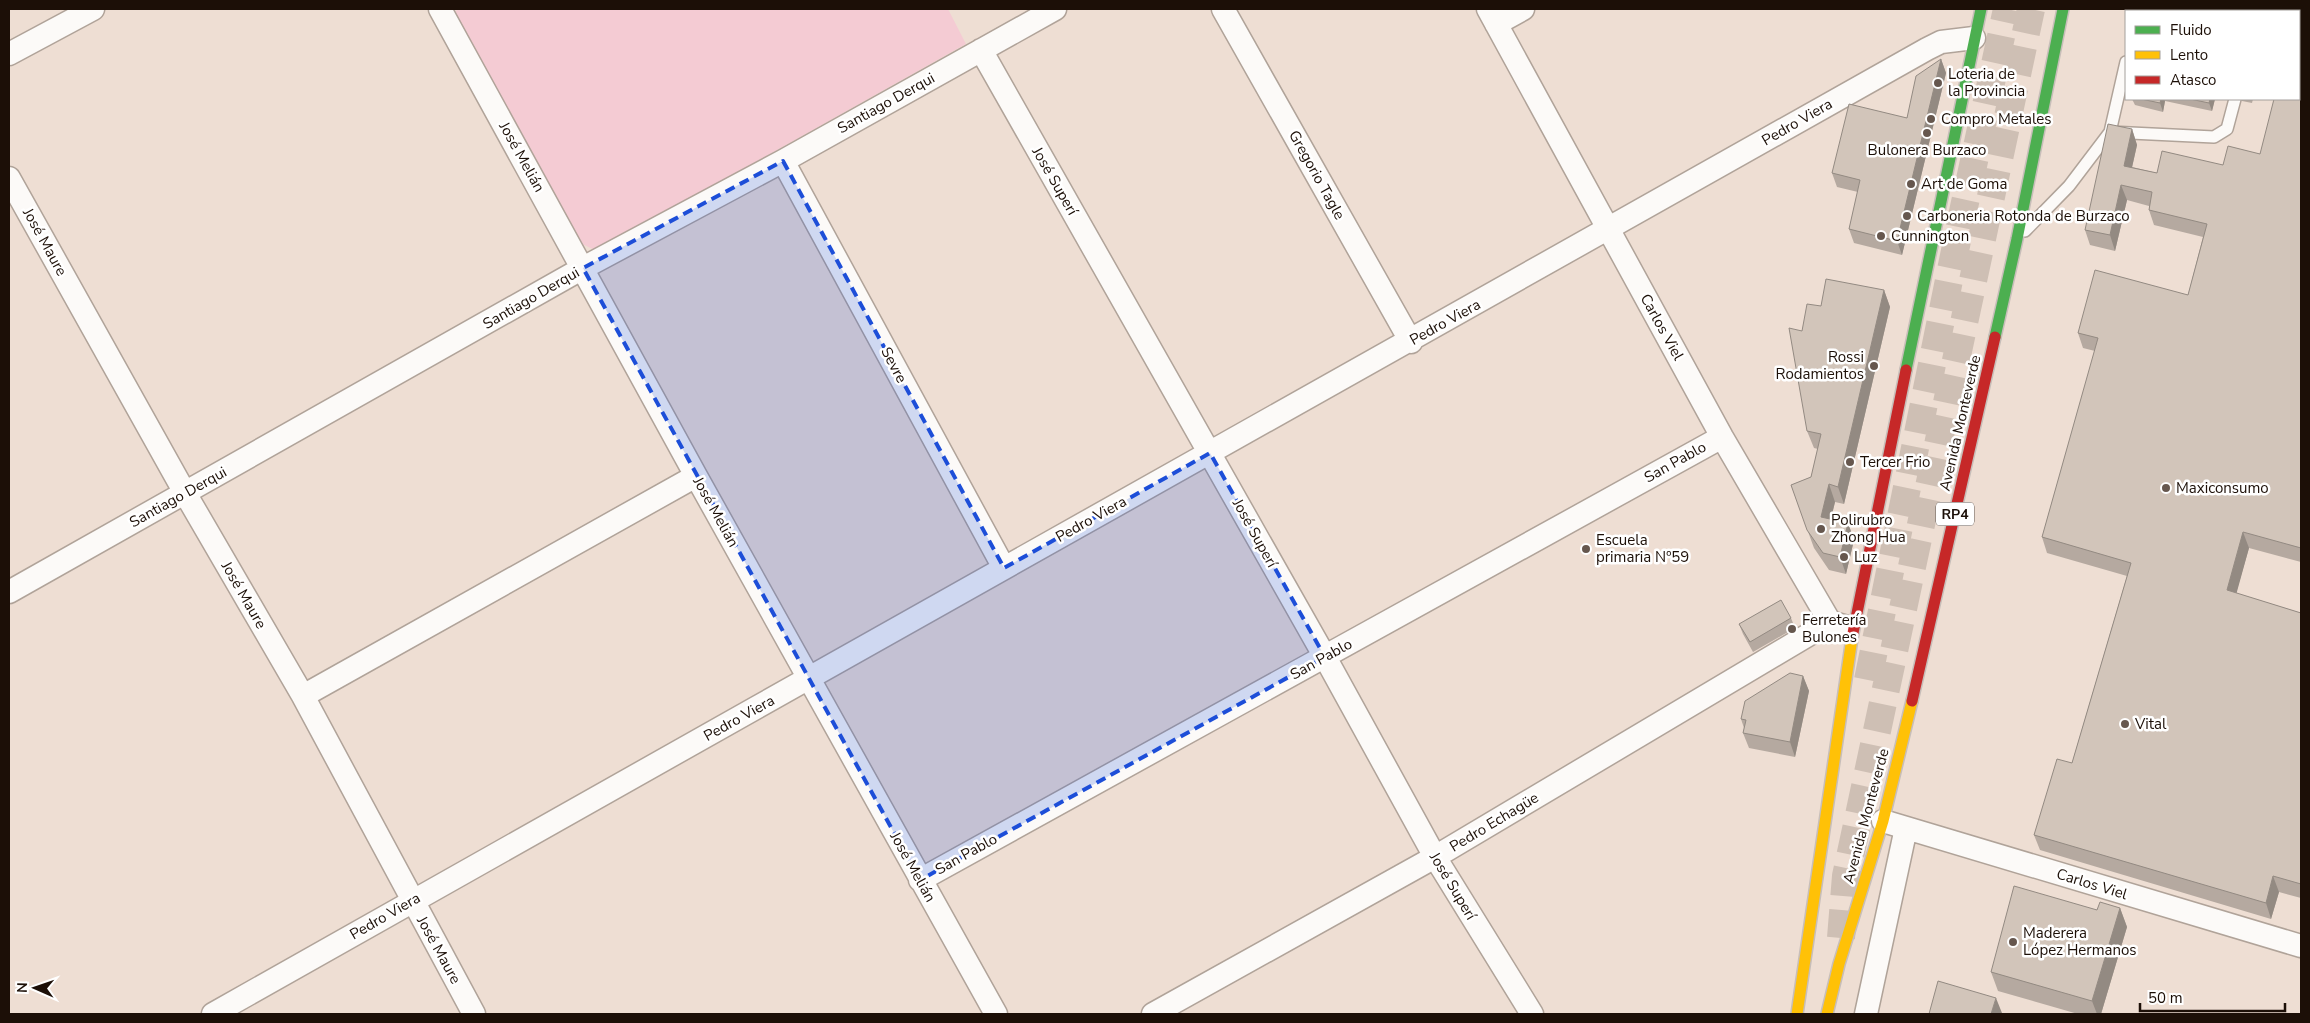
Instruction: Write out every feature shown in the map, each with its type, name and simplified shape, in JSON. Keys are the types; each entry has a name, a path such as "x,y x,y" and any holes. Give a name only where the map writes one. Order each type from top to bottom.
{"main road":[{"name":"Avenida Monteverde","path":"1797,1014 1853,629 1981,9"},
{"path":"2062,14 2077,9"},
{"name":"Avenida Monteverde","path":"1827,1014 1839,964 1883,821 2017,239 2062,14"}],"street":[{"path":"9,54 93,9"},
{"name":"José Melián","path":"440,9 696,476 996,1014"},
{"name":"Santiago Derqui","path":"9,592 583,268 783,161 1055,9"},
{"name":"Gregorio Tagle","path":"1223,9 1411,342"},
{"path":"1492,16 1523,9"},
{"name":"Carlos Viel","path":"1492,16 1722,437 1830,622"},
{"name":"Pedro Viera","path":"213,1014 1210,452 1411,342 1926,48 1941,42 1974,38"},
{"name":"José Superí","path":"981,50 1210,452 1435,857 1532,1014"},
{"name":"Sevre","path":"783,161 1004,568"},
{"name":"José Maure","path":"9,178 185,493 303,696 474,1014"},
{"name":"San Pablo","path":"920,880 1722,437"},
{"path":"303,696 696,476"},
{"path":"1830,622 1853,629"},
{"name":"Pedro Echagüe","path":"1153,1014 1435,857 1830,622"},
{"name":"Carlos Viel","path":"1883,821 2301,946"},
{"path":"1866,1014 1906,828"}],"lane":[{"path":"2017,239 2068,186 2110,132 2125,66"},
{"path":"2110,132 2214,137 2227,130 2235,100"}],"highlighted area":[{"path":"783,161 1004,568 1210,453 1325,657 920,880 583,268"}],"shaded area":[{"path":"459,9 948,9 966,44 597,251 580,243 454,12"}],"building":[{"path":"1941,59 1897,241 1849,229 1860,180 1832,173 1849,104 1907,118 1916,76"},
{"path":"2301,86 2301,548 2243,532 2227,590 2301,613 2301,884 2273,876 2266,903 2034,835 2057,759 2072,763 2131,563 2042,537 2098,338 2078,333 2095,270 2188,295 2207,224 2149,210 2152,192 2121,185 2110,235 2085,230 2108,124 2132,129 2124,166 2157,173 2162,151 2223,165 2228,146 2260,154 2274,100 2300,100"},
{"path":"2146,100 2161,100 2160,103"},
{"path":"2195,100 2210,100 2209,103"},
{"path":"1826,279 1884,290 1838,487 1829,484 1821,517 1848,523 1840,557 1823,553 1807,530 1791,485 1811,477 1821,434 1807,431 1789,328 1802,331 1807,304 1821,306"},
{"path":"1781,600 1791,618 1750,642 1739,624"},
{"path":"1790,673 1803,676 1790,742 1743,733 1746,720 1741,719 1745,701"},
{"path":"2014,886 2097,910 2100,902 2120,908 2092,1001 1991,972"},
{"path":"1938,981 1996,998 1991,1014 1929,1014"}],"tunnel":[{"path":"1868,680 1961,221 2007,9"},
{"path":"1841,938 1846,876 2031,9"}],"traffic: fast":[{"path":"1906,370 1981,9"},
{"path":"1995,337 2017,239 2063,9"}],"traffic: slow":[{"path":"1797,1014 1852,638"},
{"path":"1827,1014 1839,964 1883,821 1912,701"}],"traffic: jam":[{"path":"1912,701 1995,337"},
{"path":"1852,638 1906,370"}],"place":[{"name":"Loteria de la Provincia","path":"1938,83"},
{"name":"Compro Metales","path":"1931,119"},
{"name":"Bulonera Burzaco","path":"1927,133"},
{"name":"Art de Goma","path":"1911,184"},
{"name":"Carboneria Rotonda de Burzaco","path":"1907,216"},
{"name":"Cunnington","path":"1881,236"},
{"name":"Rossi Rodamientos","path":"1874,366"},
{"name":"Tercer Frio","path":"1850,462"},
{"name":"Maxiconsumo","path":"2166,488"},
{"name":"Polirubro Zhong Hua","path":"1821,529"},
{"name":"Escuela primaria Nº59","path":"1586,549"},
{"name":"Luz","path":"1844,557"},
{"name":"Ferretería Bulones","path":"1792,629"},
{"name":"Vital","path":"2125,724"},
{"name":"Maderera López Hermanos","path":"2013,942"}]}
